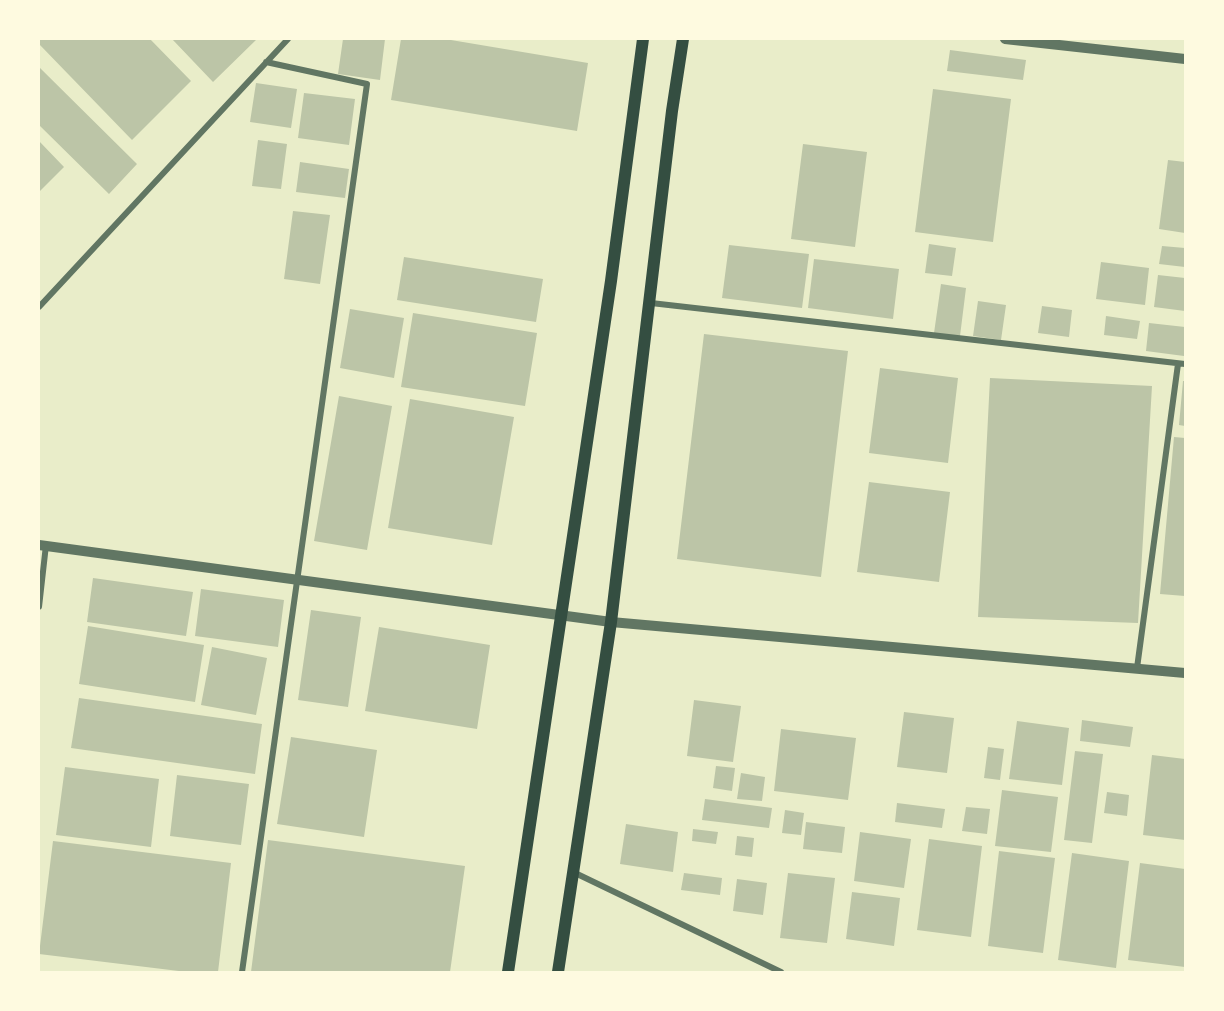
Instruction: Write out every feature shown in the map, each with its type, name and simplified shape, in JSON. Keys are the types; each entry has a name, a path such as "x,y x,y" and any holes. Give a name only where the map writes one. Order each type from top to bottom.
{"main road":[{"path":"508,972 611,281 643,39"},
{"path":"558,972 612,622 672,111 683,39"}],"street":[{"path":"39,307 288,39"},
{"path":"1005,39 1185,59"},
{"path":"242,972 368,84 266,62"},
{"path":"651,303 1181,364 1137,668"},
{"path":"39,607 43,545 612,622 1185,673"},
{"path":"572,872 781,972"}],"building":[{"path":"39,39 150,39 191,81 132,140 39,44"},
{"path":"172,39 257,39 213,82"},
{"path":"343,39 385,39 380,80 338,74"},
{"path":"401,39 445,39 588,63 577,131 391,100"},
{"path":"950,50 1026,60 1023,80 947,71"},
{"path":"39,67 137,164 109,194 39,125"},
{"path":"256,83 297,89 291,128 250,122"},
{"path":"933,89 1011,99 993,242 915,232"},
{"path":"304,93 355,99 349,145 298,138"},
{"path":"258,140 287,144 281,189 252,186"},
{"path":"39,141 64,167 39,192"},
{"path":"803,144 867,152 855,247 791,239"},
{"path":"1168,160 1185,162 1185,233 1159,229"},
{"path":"300,162 349,169 345,198 296,192"},
{"path":"293,211 330,215 320,284 284,279"},
{"path":"929,244 956,248 952,276 925,273"},
{"path":"729,245 809,254 802,308 722,298"},
{"path":"1162,246 1185,248 1185,267 1159,264"},
{"path":"404,257 543,279 536,322 397,300"},
{"path":"814,259 899,269 893,319 808,308"},
{"path":"1101,262 1149,268 1145,305 1096,299"},
{"path":"1158,275 1185,278 1185,311 1154,307"},
{"path":"941,284 966,288 960,336 934,333"},
{"path":"978,301 1006,305 1001,340 973,336"},
{"path":"1042,306 1072,310 1069,337 1038,333"},
{"path":"350,309 404,318 394,378 340,368"},
{"path":"413,313 537,333 525,406 401,387"},
{"path":"1106,316 1140,321 1137,339 1104,335"},
{"path":"1149,323 1185,327 1184,356 1146,351"},
{"path":"704,334 848,351 821,577 677,559"},
{"path":"880,368 958,378 948,463 869,453"},
{"path":"990,378 1152,386 1138,623 978,617"},
{"path":"1183,381 1185,381 1185,426 1179,425"},
{"path":"339,396 392,406 367,550 314,541"},
{"path":"410,399 514,417 492,545 388,528"},
{"path":"1174,437 1185,438 1185,596 1160,594"},
{"path":"869,482 950,492 939,582 857,572"},
{"path":"93,578 193,592 186,636 87,622"},
{"path":"201,589 284,600 278,647 195,636"},
{"path":"311,610 361,617 348,707 298,700"},
{"path":"88,626 204,645 195,702 79,684"},
{"path":"379,627 490,645 477,729 365,711"},
{"path":"212,647 267,658 256,715 201,705"},
{"path":"79,698 262,724 255,774 71,748"},
{"path":"694,700 741,706 733,762 687,756"},
{"path":"904,712 954,718 947,773 897,767"},
{"path":"1082,720 1133,727 1130,747 1080,741"},
{"path":"1017,721 1069,728 1062,785 1009,779"},
{"path":"781,729 856,738 848,800 774,791"},
{"path":"291,737 377,750 364,837 277,824"},
{"path":"988,747 1004,749 1000,780 984,778"},
{"path":"1075,751 1103,754 1092,843 1064,840"},
{"path":"1152,755 1185,759 1185,840 1143,835"},
{"path":"716,766 735,768 732,791 713,788"},
{"path":"65,767 159,779 151,847 56,835"},
{"path":"741,773 765,777 762,801 737,799"},
{"path":"177,775 249,784 241,845 170,836"},
{"path":"1002,790 1058,797 1051,852 995,846"},
{"path":"1107,792 1129,795 1127,816 1104,813"},
{"path":"705,799 772,808 769,828 702,820"},
{"path":"897,803 945,809 942,828 895,822"},
{"path":"966,807 990,809 987,834 962,831"},
{"path":"785,810 804,813 801,835 782,833"},
{"path":"806,822 845,827 842,853 803,849"},
{"path":"626,824 678,832 673,872 620,864"},
{"path":"693,829 718,832 716,844 692,841"},
{"path":"860,832 911,839 904,888 854,881"},
{"path":"737,836 754,838 752,857 735,855"},
{"path":"929,839 982,846 971,937 917,930"},
{"path":"268,840 465,866 450,972 251,972"},
{"path":"53,841 231,863 218,972 187,972 39,954"},
{"path":"999,851 1055,858 1043,953 988,946"},
{"path":"1072,853 1129,861 1116,968 1058,960"},
{"path":"1140,863 1185,869 1185,967 1128,960"},
{"path":"684,873 722,878 720,895 681,890"},
{"path":"788,873 835,878 827,943 780,938"},
{"path":"737,879 767,883 763,915 733,911"},
{"path":"852,892 900,898 894,946 846,939"}]}
